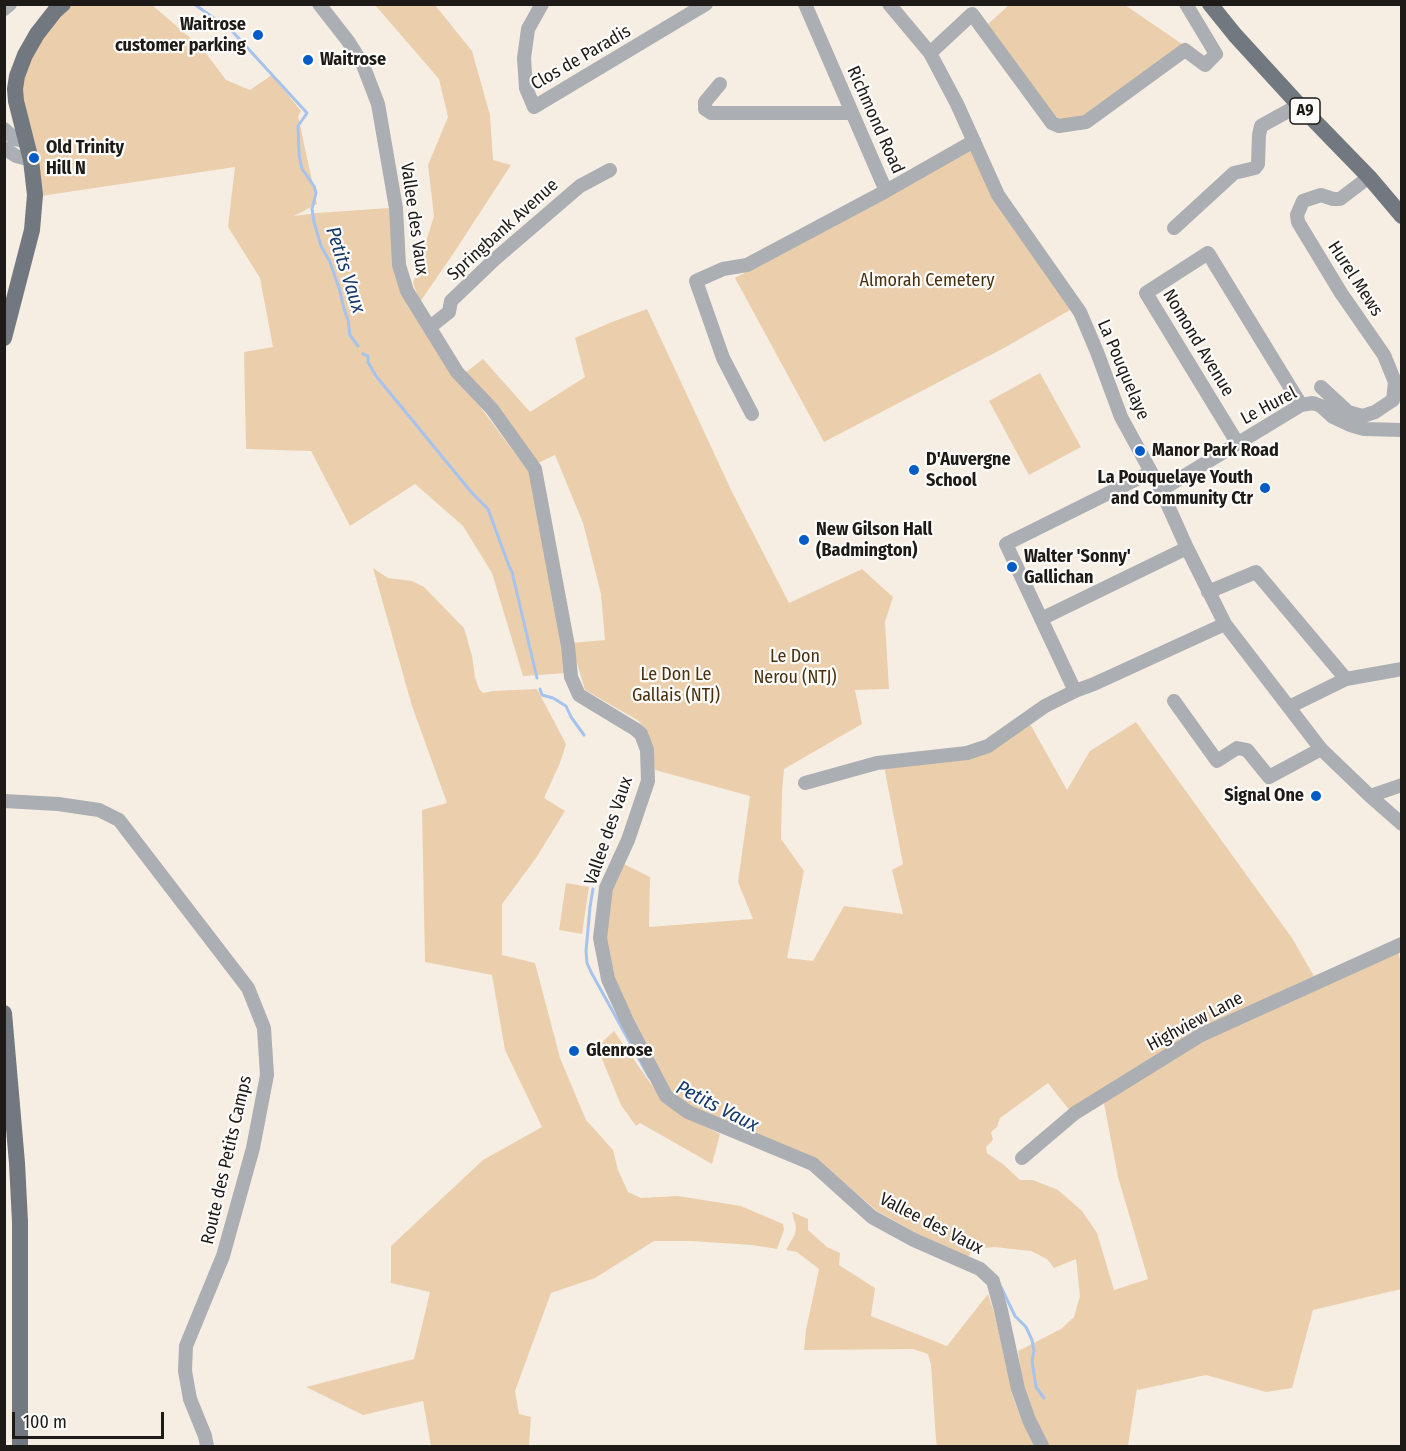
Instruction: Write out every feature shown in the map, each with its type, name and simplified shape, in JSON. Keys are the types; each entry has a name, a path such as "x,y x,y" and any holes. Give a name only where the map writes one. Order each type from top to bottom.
{"main road":[{"path":"4,338 32,230 35,195 31,160 16,100 17,76 25,55 38,34 63,4"},
{"name":"A9","path":"1210,4 1299,105 1370,177 1401,216"},
{"path":"4,1013 20,1222 20,1446"}],"street":[{"path":"4,9 10,4"},
{"name":"Vallee des Vaux","path":"319,4 348,41 363,65 378,104 396,208 399,265 407,291 457,372 492,409 535,469 568,646 571,677 579,695 635,729 641,734 647,750 648,781 628,840 606,888 600,938 608,979 627,1021 666,1096 688,1112 813,1164 872,1217 914,1240 980,1269 993,1281 1018,1389 1029,1420 1042,1446"},
{"name":"Clos de Paradis","path":"542,4 528,29 524,58 526,88 534,106 706,4"},
{"name":"Richmond Road","path":"805,4 886,191 974,141"},
{"name":"La Pouquelaye","path":"889,4 930,53 957,104 998,195 1080,312 1121,417 1161,490 1186,548 1225,624 1321,749 1401,824"},
{"path":"930,53 972,14 1052,123 1059,126 1086,122 1185,50 1205,65 1216,54 1186,4"},
{"path":"720,84 705,102 705,109 711,113 852,113"},
{"path":"1174,228 1234,173 1255,168 1258,164 1261,126 1299,105"},
{"path":"4,129 15,139 27,142"},
{"path":"4,148 16,156 31,160"},
{"name":"Springbank Avenue","path":"430,327 449,312 451,301 495,259 580,186 610,170"},
{"name":"Hurel Mews","path":"1321,387 1348,412 1363,416 1375,412 1393,400 1395,382 1384,355 1341,293 1298,222 1297,215 1303,201 1321,195 1340,199 1370,177"},
{"path":"752,414 723,357 696,281 723,269 747,265 886,191"},
{"name":"Nomond Avenue","path":"1238,444 1146,293 1208,253 1301,405"},
{"name":"Le Hurel","path":"1161,490 1301,405 1313,403 1321,406 1333,417 1364,429 1401,430"},
{"path":"1075,691 1006,544 1151,472"},
{"path":"1041,619 1186,548"},
{"path":"1208,592 1256,572 1346,679"},
{"path":"805,783 877,763 967,753 988,746 1045,706 1225,624"},
{"path":"1289,707 1346,679 1401,669"},
{"path":"1174,701 1217,762 1237,748 1247,750 1269,777 1321,749"},
{"path":"1370,796 1401,785"},
{"name":"Route des Petits Camps","path":"4,801 58,804 99,810 118,820 248,988 264,1028 267,1075 253,1148 223,1256 186,1346 185,1371 190,1399 207,1446"},
{"name":"Highview Lane","path":"1022,1158 1075,1113 1201,1035 1401,944"}],"green space":[{"path":"71,5 152,5 202,48 226,80 250,90 272,75 301,111 298,116 317,204 294,216 389,208 395,268 427,336 529,472 567,673 523,676 492,573 463,526 415,484 350,526 311,451 246,449 244,352 273,347 260,278 228,227 235,167 41,196 22,104 22,73 30,56 63,11"},
{"path":"375,5 435,5 472,51 490,115 493,160 511,165 420,302 413,283 434,216 428,165 448,117 439,79"},
{"path":"1009,5 1125,5 1182,44 1087,117 1074,120 1059,119 1048,108 988,24"},
{"name":"Almorah Cemetery","path":"972,150 996,200 1070,310 1004,348 824,442 735,278"},
{"path":"647,309 733,494 789,603 862,569 893,597 885,622 889,689 855,690 862,724 784,769 781,839 804,871 787,958 813,961 844,906 903,914 892,870 903,864 884,766 965,757 1029,722 1067,790 1090,751 1136,722 1292,938 1314,976 1247,1007 1070,1111 1048,1083 1000,1118 997,1127 991,1132 993,1140 986,1147 987,1153 1020,1180 1033,1180 1058,1190 1082,1211 1097,1233 1114,1290 1148,1279 1118,1177 1103,1098 1198,1041 1398,950 1402,970 1401,1289 1313,1310 1292,1388 1266,1392 1206,1375 1138,1390 1137,1388 1128,1446 1049,1446 1035,1420 1023,1386 1018,1351 1061,1329 1074,1317 1080,1296 1076,1259 1054,1268 1047,1259 1031,1251 994,1247 974,1249 968,1257 934,1243 877,1211 816,1159 691,1106 671,1091 614,980 606,937 612,889 622,863 650,877 649,927 753,919 738,882 750,796 655,770 650,742 639,721 585,690 571,643 605,640 601,594 583,523 555,455 538,463 464,374 483,359 530,412 585,377 575,338"},
{"path":"1040,373 1081,447 1029,475 989,401"},
{"path":"373,568 388,578 412,581 424,587 464,628 475,677 483,693 537,689 566,744 544,798 565,811 536,858 502,904 502,955 535,963 560,1058 586,1120 613,1150 618,1170 628,1192 641,1198 678,1196 741,1206 783,1224 784,1230 777,1249 691,1241 654,1241 595,1278 551,1293 515,1391 519,1414 531,1417 529,1446 431,1446 423,1401 363,1415 306,1387 414,1359 430,1292 391,1283 391,1246 483,1160 542,1127 505,1050 492,975 425,962 422,810 447,803 412,706"},
{"path":"566,883 589,887 582,934 559,930"},
{"path":"614,1031 660,1097 683,1116 720,1134 712,1164 640,1123 636,1126 621,1105 597,1047"},
{"path":"792,1212 808,1219 808,1230 827,1247 840,1253 839,1265 875,1288 871,1316 947,1346 988,1294 995,1315 1013,1397 1022,1421 1036,1446 937,1446 931,1365 928,1354 913,1349 804,1350 819,1269 797,1252 786,1250 795,1234 796,1227"}],"waterway":[{"name":"Petits Vaux","path":"194,4 232,31 307,113 298,126 302,169 314,186 316,193 312,209 314,222 321,246 330,262 339,288 350,335 358,346"},
{"name":"Petits Vaux","path":"363,354 368,356 368,362 376,376 472,493 488,509 512,572 537,678"},
{"name":"Petits Vaux","path":"540,689 542,695 553,698 566,706 584,735"},
{"name":"Petits Vaux","path":"593,889 586,951 587,963 649,1077"},
{"name":"Petits Vaux","path":"1001,1287 1015,1316 1026,1327 1032,1340 1036,1387 1044,1398"}],"place":[{"name":"Waitrose customer parking","path":"258,35"},
{"name":"Waitrose","path":"308,60"},
{"name":"Old Trinity Hill N","path":"34,158"},
{"name":"Manor Park Road","path":"1140,451"},
{"name":"D'Auvergne School","path":"914,470"},
{"name":"La Pouquelaye Youth and Community Ctr","path":"1265,488"},
{"name":"New Gilson Hall (Badmington)","path":"804,540"},
{"name":"Walter 'Sonny' Gallichan","path":"1012,567"},
{"name":"Signal One","path":"1316,796"},
{"name":"Glenrose","path":"574,1051"}],"park label":[{"name":"Le Don Nerou (NTJ)","path":"795,667"},
{"name":"Le Don Le Gallais (NTJ)","path":"676,685"}]}
